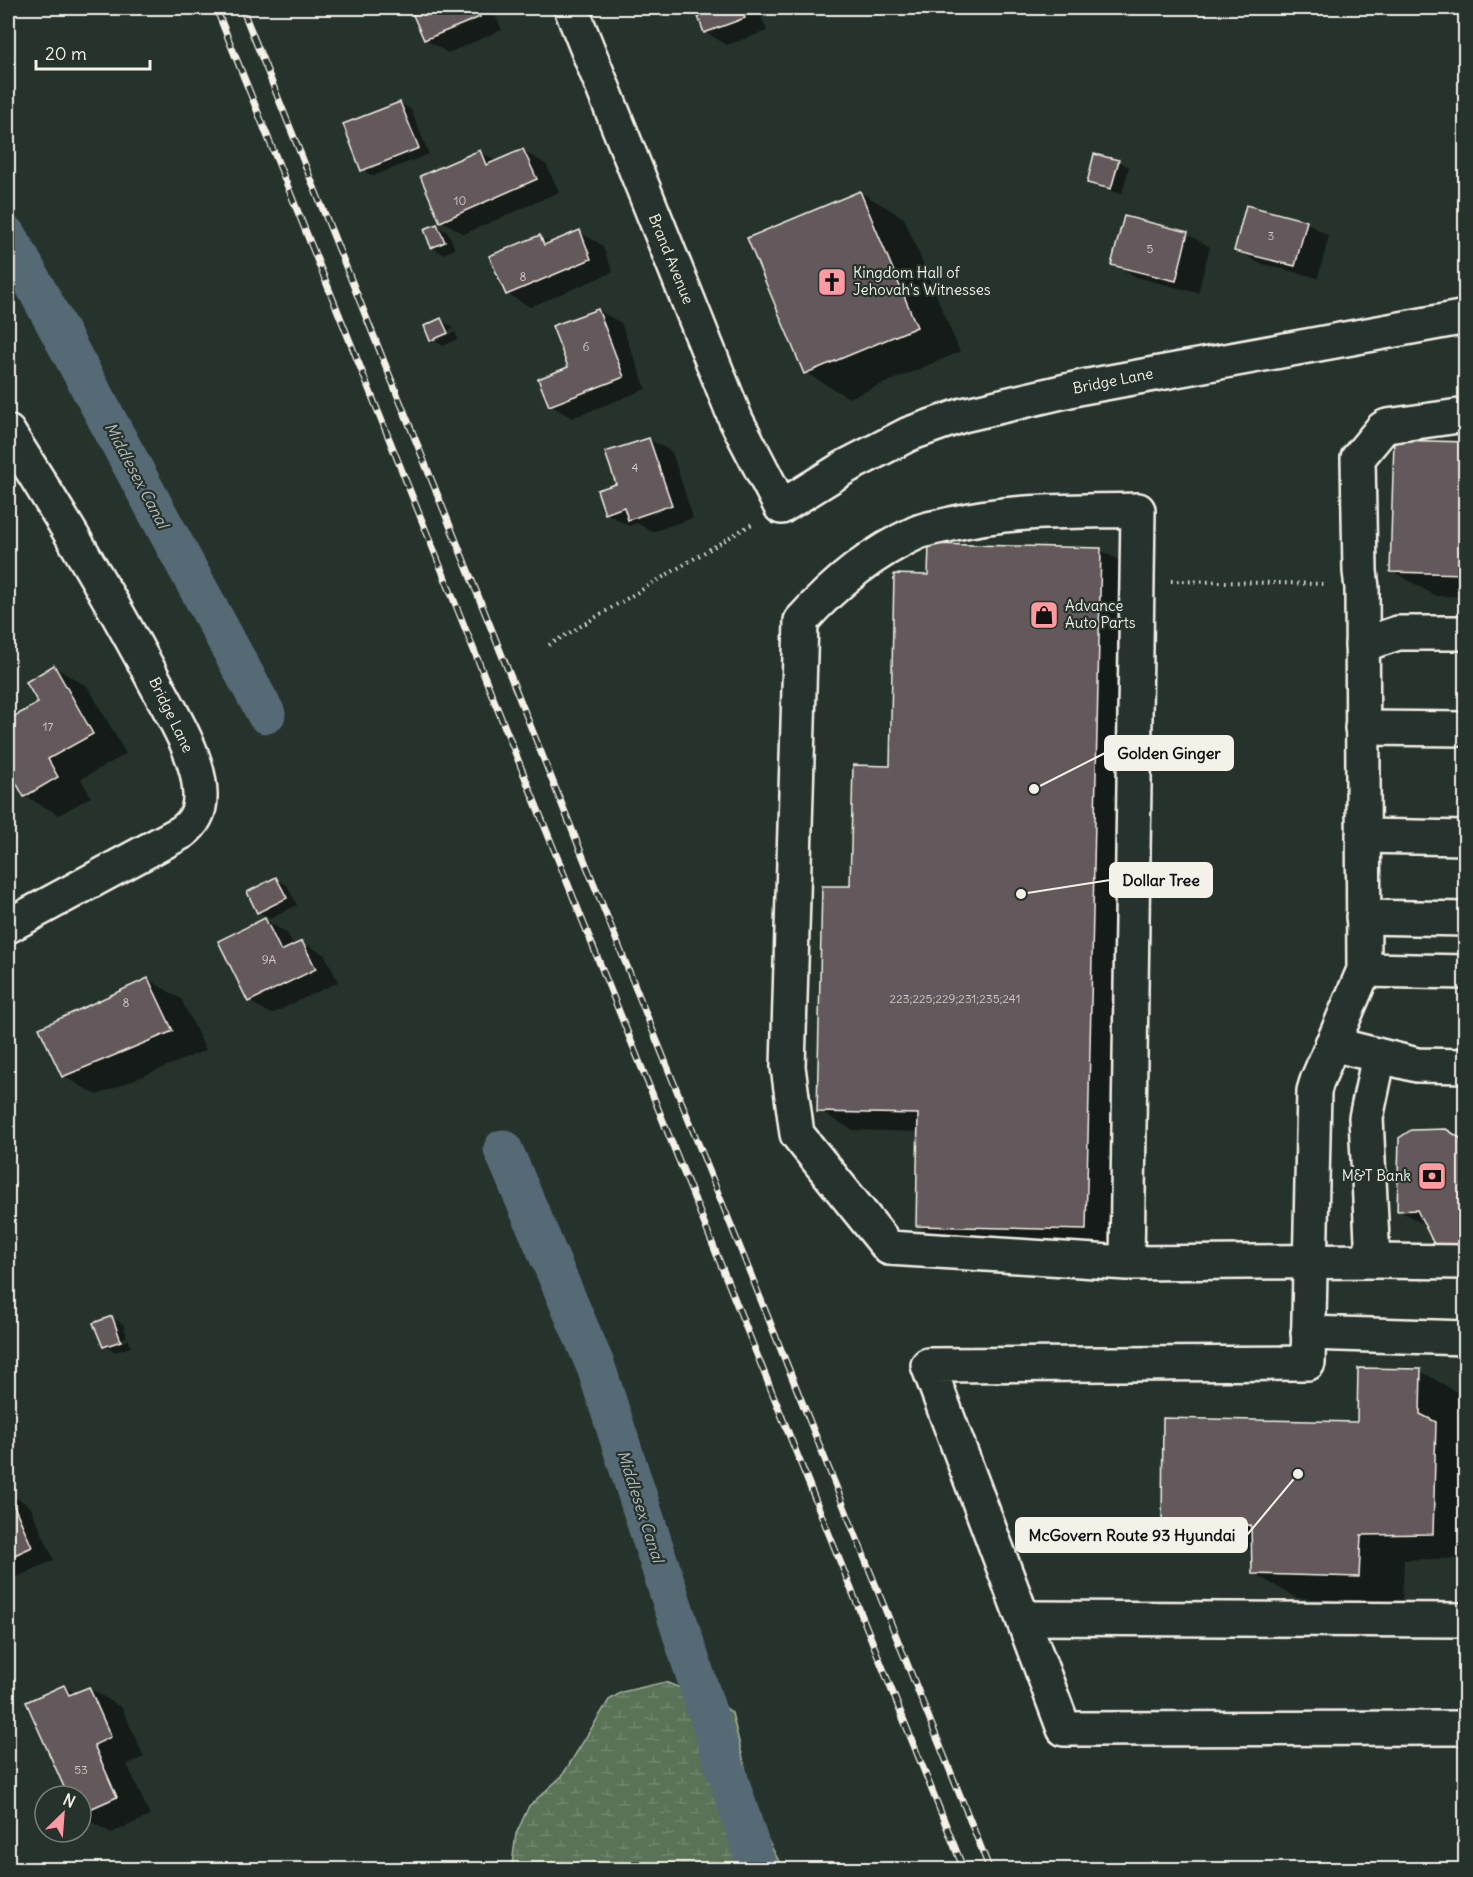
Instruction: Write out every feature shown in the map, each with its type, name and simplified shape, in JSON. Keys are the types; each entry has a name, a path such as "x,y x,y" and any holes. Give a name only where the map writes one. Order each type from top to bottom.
{"street":[{"name":"Brand Avenue","path":"571,8 736,420 781,507"},
{"name":"Bridge Lane","path":"781,507 847,466 909,434 963,415 1083,387 1466,317"},
{"path":"1466,415 1387,426 1358,458 1362,645 1364,970 1317,1081 1313,1101 1308,1363 928,1365 1064,1730 1466,1728"},
{"name":"Bridge Lane","path":"8,432 71,533 170,711 192,758 200,796 196,818 190,826 175,837 8,926"},
{"path":"1127,1263 1138,510 1010,513 966,520 918,532 851,571 801,621 788,1067 797,1134 889,1248 1127,1263 1466,1262"},
{"path":"1362,645 1398,633 1466,633"},
{"path":"1362,728 1466,729"},
{"path":"1363,836 1466,838"},
{"path":"1363,917 1466,919"},
{"path":"1364,970 1466,972"},
{"path":"1332,1044 1417,1065 1466,1066"},
{"path":"1372,1261 1366,1118 1379,1056"},
{"path":"1308,1333 1466,1338"},
{"path":"1023,1618 1466,1620"}],"path":[{"path":"549,645 781,507"},
{"path":"1161,581 1336,585"}],"green space":[{"path":"665,1682 721,1704 732,1713 758,1821 783,1869 516,1869 512,1864 516,1834 529,1806 562,1776 609,1700 622,1692"}],"building":[{"path":"410,8 476,8 480,17 424,40"},
{"path":"695,8 741,8 745,18 704,33"},
{"path":"400,102 419,148 361,171 343,124"},
{"path":"523,149 537,179 440,222 420,176 480,150 486,165"},
{"path":"1094,154 1119,160 1111,189 1087,183"},
{"name":"Kingdom Hall of Jehovah's Witnesses","path":"860,191 917,327 804,374 747,238"},
{"path":"1246,205 1307,221 1295,266 1234,251"},
{"path":"1124,216 1188,232 1176,281 1111,265"},
{"path":"437,224 445,242 431,248 424,229"},
{"path":"580,230 591,259 506,295 489,256 540,235 544,245"},
{"path":"598,309 624,377 549,406 538,379 568,367 552,326"},
{"path":"441,318 448,333 430,341 424,326"},
{"path":"649,438 672,505 628,520 624,507 605,514 597,490 616,484 605,452"},
{"path":"1394,440 1466,442 1466,574 1390,572"},
{"path":"929,544 1101,548 1086,1230 916,1226 918,1114 817,1112 822,886 850,886 853,765 890,766 894,574 928,575"},
{"path":"54,665 93,734 48,759 58,777 24,797 8,768 8,720 38,703 26,682"},
{"path":"276,877 287,898 257,913 247,892"},
{"path":"265,918 281,951 302,941 316,969 248,1002 218,941"},
{"path":"148,978 173,1031 62,1077 39,1028"},
{"name":"M&T Bank","path":"1446,1129 1466,1142 1466,1251 1438,1252 1417,1210 1397,1211 1399,1138 1411,1130"},
{"path":"112,1316 121,1341 103,1347 93,1323"},
{"path":"1358,1368 1421,1369 1420,1414 1436,1422 1433,1534 1361,1535 1359,1577 1252,1574 1251,1525 1162,1526 1163,1418 1357,1422"},
{"path":"8,1492 32,1547 8,1558"},
{"path":"64,1685 69,1695 89,1687 111,1737 94,1745 117,1797 93,1808 93,1784 63,1784 26,1702"}],"waterway":[{"name":"Middlesex Canal","path":"8,236 266,714"},
{"name":"Middlesex Canal","path":"503,1149 596,1367 758,1870"}],"railway":[{"path":"216,8 964,1870"},
{"path":"242,8 990,1870"}],"place":[{"name":"Kingdom Hall of Jehovah's Witnesses","path":"832,282"},
{"name":"Advance Auto Parts","path":"1044,615"},
{"name":"Golden Ginger","path":"1034,789"},
{"name":"Dollar Tree","path":"1021,894"},
{"name":"M&T Bank","path":"1432,1176"},
{"name":"McGovern Route 93 Hyundai","path":"1298,1474"}]}
